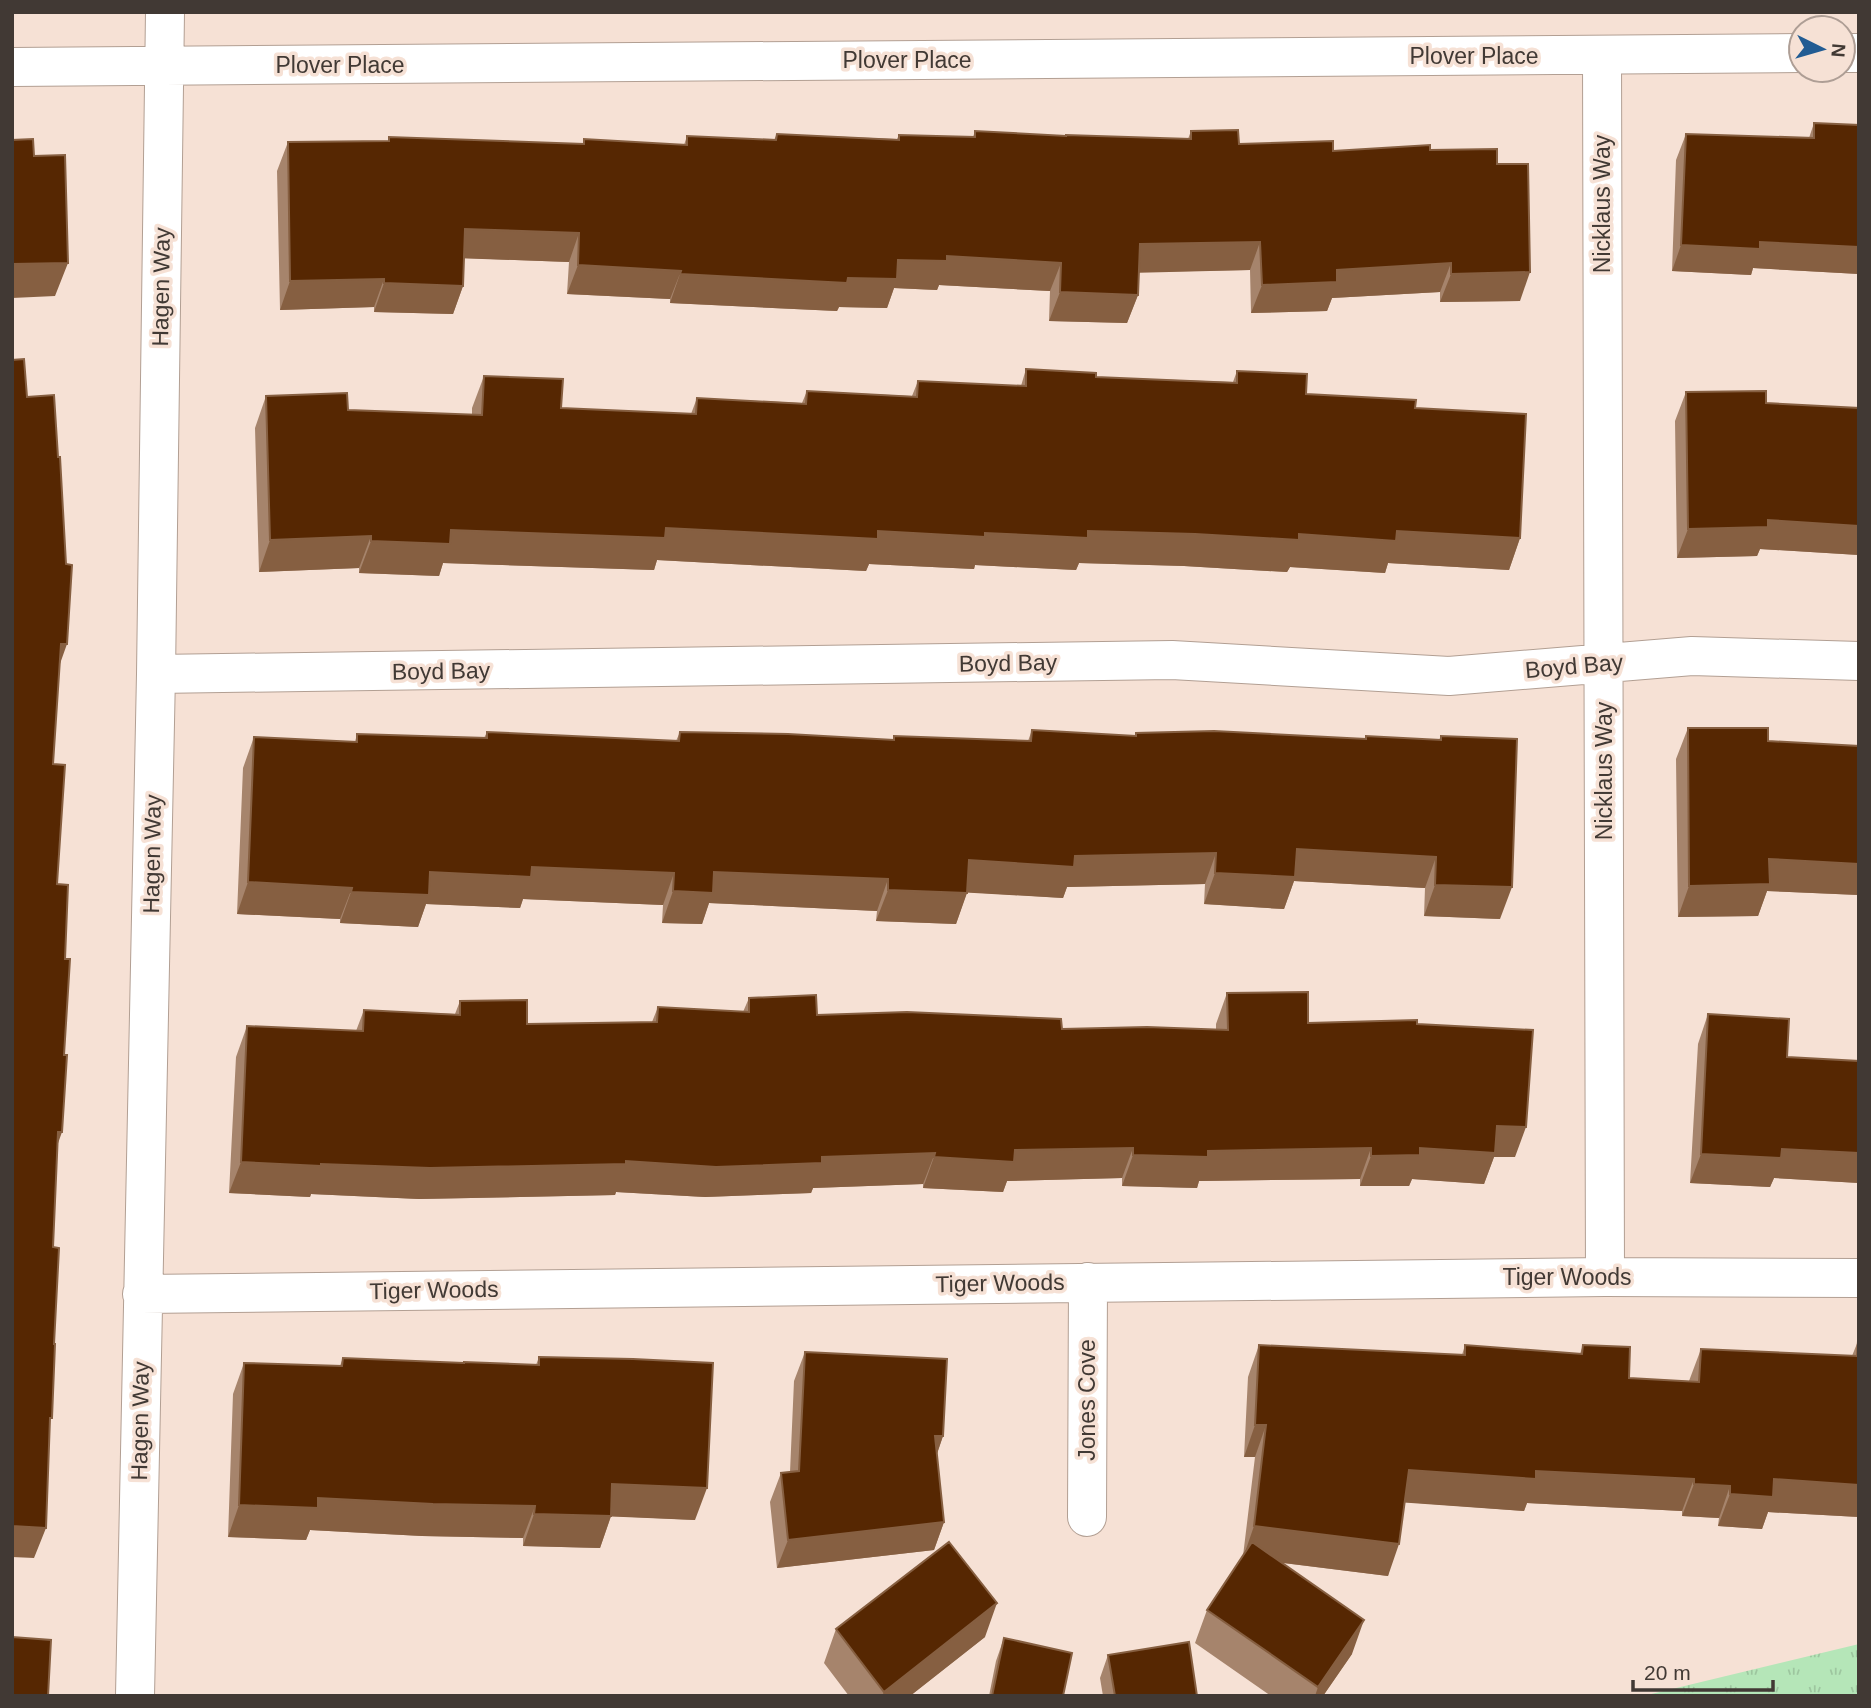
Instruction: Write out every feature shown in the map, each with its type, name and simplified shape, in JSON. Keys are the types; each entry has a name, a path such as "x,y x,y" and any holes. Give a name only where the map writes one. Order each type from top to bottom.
{"street":[{"name":"Hagen Way","path":"135,1696 156,674 165,12"},
{"name":"Plover Place","path":"12,67 1787,53"},
{"name":"Nicklaus Way","path":"1601,55 1605,1277"},
{"name":"Boyd Bay","path":"156,674 1172,660 1449,676 1692,656 1859,661"},
{"name":"Tiger Woods","path":"142,1294 1605,1277 1859,1278"},
{"name":"Jones Cove","path":"1087,1517 1088,1282"}],"green space":[{"path":"1859,1644 1859,1696 1643,1696"}],"building":[{"path":"1814,123 1859,125 1859,247 1760,242 1760,249 1681,245 1686,134 1814,138"},
{"path":"1238,130 1239,144 1333,141 1333,151 1430,145 1430,150 1497,149 1497,164 1528,164 1530,272 1451,274 1451,263 1337,270 1337,282 1262,285 1260,242 1140,244 1138,295 1060,292 1061,263 947,256 947,261 898,260 897,279 848,278 847,283 680,274 681,271 578,265 579,233 465,229 463,286 384,283 384,279 290,281 288,142 389,141 389,137 584,144 584,139 687,145 687,136 776,140 777,134 899,140 899,135 975,137 975,131 1191,139 1191,131"},
{"path":"33,139 34,156 65,155 68,263 12,264 12,140"},
{"path":"24,359 27,397 54,395 66,564 72,565 67,644 61,644 53,764 65,765 57,884 68,885 65,959 70,959 64,1055 67,1055 62,1132 58,1132 53,1247 59,1248 46,1528 12,1526 12,360"},
{"path":"1026,369 1096,373 1096,377 1237,383 1237,371 1307,374 1306,394 1416,400 1415,408 1526,414 1520,538 1397,531 1396,541 1299,534 1299,540 1088,531 1088,538 985,533 985,537 878,531 878,539 666,528 665,538 451,530 450,544 371,541 371,536 270,540 266,396 347,393 348,410 482,415 484,376 563,379 561,408 696,414 697,398 806,404 807,391 917,397 918,381 1026,386"},
{"path":"1766,391 1766,403 1859,408 1859,526 1768,520 1768,527 1688,529 1686,392"},
{"path":"1688,728 1768,728 1768,741 1859,746 1859,864 1769,859 1770,884 1689,886"},
{"path":"1032,730 1136,736 1136,733 1214,731 1366,739 1366,736 1441,740 1441,736 1517,739 1512,887 1435,885 1436,857 1297,849 1295,877 1215,873 1216,853 1075,856 1074,867 969,860 967,893 888,890 888,879 714,872 713,893 673,891 674,873 532,867 531,877 430,872 429,895 351,892 352,888 248,882 254,737 357,742 357,734 487,738 487,732 679,741 680,732 894,740 894,736 1031,741"},
{"path":"1308,992 1308,1023 1417,1020 1417,1024 1533,1030 1526,1127 1497,1126 1495,1153 1420,1148 1420,1155 1371,1156 1371,1148 1208,1151 1208,1157 1133,1155 1133,1148 1015,1150 1014,1162 934,1157 935,1153 822,1157 822,1163 716,1167 626,1161 626,1164 430,1168 241,1162 247,1026 363,1031 364,1010 460,1015 460,1001 527,1000 527,1024 657,1022 658,1007 749,1012 749,998 816,995 817,1015 907,1012 1061,1019 1062,1029 1147,1027 1228,1030 1227,993"},
{"path":"1708,1014 1789,1019 1787,1057 1859,1061 1859,1153 1782,1149 1781,1158 1701,1154"},
{"path":"1858,1341 1859,1485 1774,1479 1773,1497 1730,1494 1730,1486 1694,1484 1694,1479 1536,1471 1536,1479 1409,1470 1399,1544 1254,1526 1266,1425 1255,1425 1259,1345 1465,1355 1465,1345 1582,1354 1583,1345 1630,1347 1629,1378 1699,1382 1701,1349 1857,1356"},
{"path":"805,1352 947,1359 943,1436 935,1436 944,1522 788,1540 781,1473 799,1471"},
{"path":"539,1357 713,1363 707,1488 612,1484 611,1516 534,1514 535,1506 318,1498 318,1508 239,1505 244,1363 342,1366 343,1358 539,1365"},
{"path":"949,1542 997,1603 884,1692 836,1629"},
{"path":"1252,1542 1364,1620 1318,1687 1207,1610"},
{"path":"12,1637 51,1640 48,1696 12,1696"},
{"path":"1004,1638 1072,1653 1063,1696 992,1696"},
{"path":"1189,1642 1197,1696 1115,1696 1108,1655"}]}
